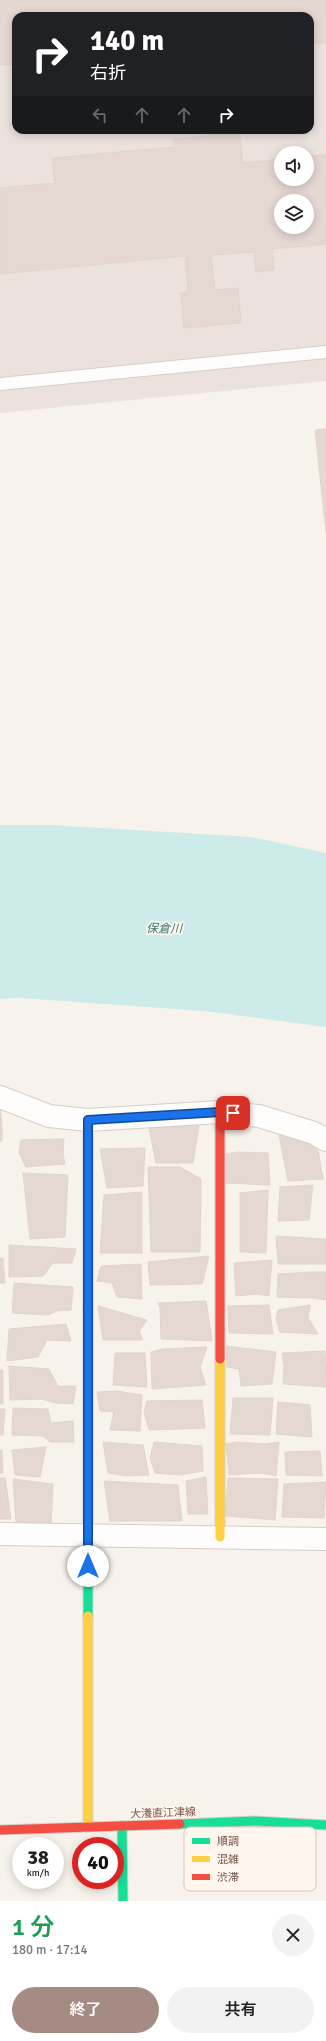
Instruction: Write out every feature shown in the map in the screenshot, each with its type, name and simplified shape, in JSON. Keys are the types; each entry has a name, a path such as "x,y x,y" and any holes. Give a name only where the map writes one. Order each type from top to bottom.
{"street":[{"path":"0,1097 49,1116 88,1120 220,1112 258,1116 314,1133 326,1140"},
{"path":"220,1112 220,1537"},
{"path":"88,1120 88,1826"},
{"path":"0,1534 326,1539"},
{"name":"大瀁直江津線","path":"0,1830 255,1821 326,1825"},
{"path":"122,1826 123,1901"}],"lane":[{"path":"0,384 326,352"}],"shaded area":[{"path":"0,0 326,0 326,381 0,413"}],"water":[{"name":"保倉川","path":"0,825 51,825 252,837 326,853 326,1027 204,1011 20,998 0,999"}],"building":[{"path":"0,0 326,0 326,43 314,44 314,12 12,12 12,64 0,65"},
{"path":"209,134 239,134 243,163 274,160 274,186 314,186 314,156 326,155 326,244 272,249 274,270 256,272 254,252 211,255 215,290 238,288 241,323 184,328 181,293 188,292 185,256 0,274 0,188 55,183 52,158 174,147 174,139 209,136"},
{"path":"326,429 326,532 315,430"},
{"path":"0,1103 2,1128 2,1141 0,1141"},
{"path":"199,1125 193,1163 156,1163 149,1127"},
{"path":"279,1135 298,1137 318,1150 323,1179 288,1181"},
{"path":"64,1139 63,1154 65,1164 26,1167 19,1153 21,1140"},
{"path":"145,1148 143,1186 107,1188 100,1149"},
{"path":"237,1152 268,1153 270,1185 225,1183 223,1155"},
{"path":"148,1167 180,1167 201,1179 200,1252 151,1252"},
{"path":"23,1173 68,1175 65,1237 30,1239"},
{"path":"313,1185 309,1220 278,1221 280,1187"},
{"path":"268,1190 266,1253 240,1252 240,1193"},
{"path":"142,1192 142,1253 100,1253 104,1195"},
{"path":"276,1236 326,1239 326,1264 278,1264"},
{"path":"9,1245 76,1249 72,1263 53,1263 43,1276 9,1277"},
{"path":"209,1256 202,1284 150,1285 148,1262"},
{"path":"0,1258 3,1258 5,1283 0,1283"},
{"path":"272,1260 269,1296 256,1294 236,1296 234,1263"},
{"path":"141,1264 142,1299 117,1297 112,1283 97,1281 101,1266"},
{"path":"326,1272 326,1300 313,1298 277,1297 278,1274"},
{"path":"14,1283 73,1287 71,1310 57,1311 48,1315 12,1313"},
{"path":"206,1301 212,1341 161,1339 160,1307 158,1303"},
{"path":"269,1305 273,1334 229,1333 228,1306"},
{"path":"310,1305 308,1318 318,1334 280,1332 276,1319 278,1310"},
{"path":"98,1306 147,1320 139,1331 143,1340 103,1340"},
{"path":"66,1324 71,1341 47,1340 38,1357 7,1361 9,1329"},
{"path":"226,1346 276,1352 272,1384 241,1386 239,1369 227,1367"},
{"path":"207,1347 200,1367 206,1385 152,1389 151,1352 163,1349"},
{"path":"325,1351 326,1387 283,1384 284,1366 282,1353"},
{"path":"115,1353 145,1353 147,1387 113,1385"},
{"path":"9,1366 49,1369 58,1386 76,1386 73,1404 56,1403 41,1399 10,1400"},
{"path":"0,1370 3,1370 3,1404 0,1404"},
{"path":"117,1391 142,1395 140,1431 110,1430 114,1412 100,1411 97,1392"},
{"path":"233,1398 273,1398 270,1435 230,1434"},
{"path":"202,1400 205,1428 149,1430 144,1412 147,1401"},
{"path":"278,1402 310,1405 312,1437 276,1434"},
{"path":"13,1408 48,1409 51,1423 73,1421 74,1442 50,1442 43,1436 12,1435"},
{"path":"0,1409 5,1409 3,1435 0,1435"},
{"path":"103,1442 143,1445 149,1475 126,1476 108,1473"},
{"path":"154,1442 202,1446 203,1471 180,1475 155,1473 150,1458"},
{"path":"237,1442 265,1444 279,1442 276,1476 261,1473 229,1475 226,1444"},
{"path":"46,1447 40,1477 15,1475 12,1450"},
{"path":"0,1450 2,1450 3,1473 0,1473"},
{"path":"320,1451 322,1476 286,1475 285,1452"},
{"path":"206,1477 208,1514 188,1514 186,1481"},
{"path":"0,1478 5,1478 11,1519 0,1519"},
{"path":"228,1478 278,1479 275,1520 225,1516"},
{"path":"13,1479 53,1484 51,1524 16,1522"},
{"path":"104,1481 178,1485 182,1521 110,1521"},
{"path":"326,1482 324,1518 282,1517 284,1484"}],"traffic: fast":[{"path":"88,1305 88,1616"},
{"path":"180,1824 255,1821 326,1825"},
{"path":"122,1826 123,1901"}],"traffic: slow":[{"path":"220,1359 220,1537"},
{"path":"88,1616 88,1826"}],"traffic: jam":[{"path":"220,1112 220,1359"},
{"path":"88,1120 88,1305"},
{"path":"0,1830 180,1824"}],"route":[{"path":"88,1566 88,1120 187,1113 233,1113"}]}
